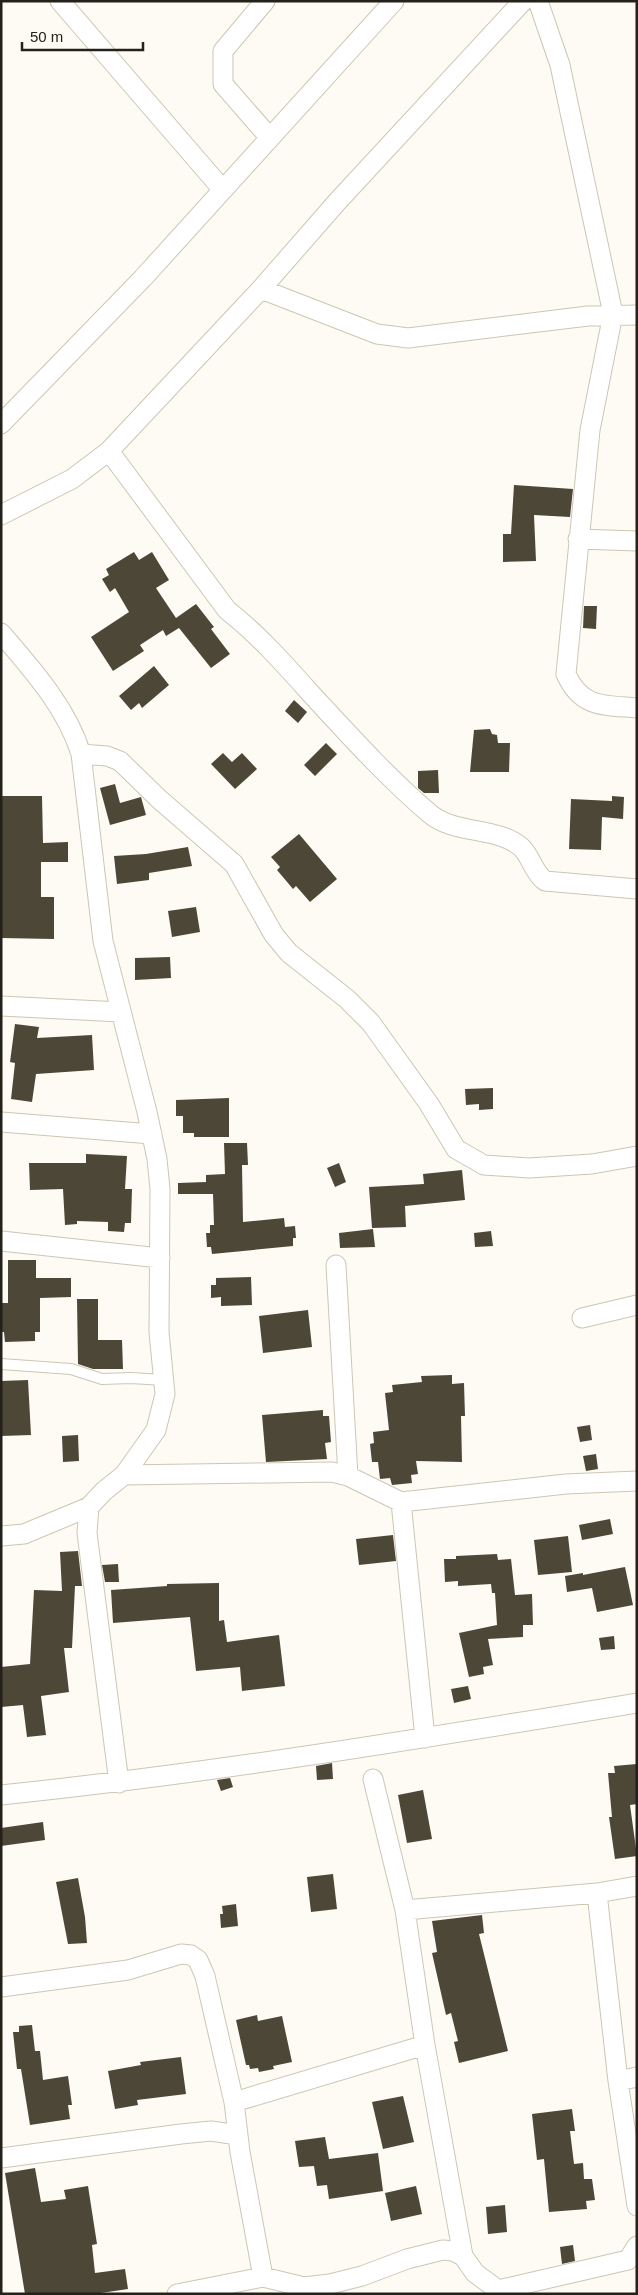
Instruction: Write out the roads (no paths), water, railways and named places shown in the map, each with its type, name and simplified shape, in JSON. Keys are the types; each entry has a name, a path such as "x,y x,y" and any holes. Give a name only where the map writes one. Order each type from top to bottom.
{"street":[{"path":"60,1 223,190"},
{"path":"265,1 224,50 222,84 270,138"},
{"path":"1,424 143,278 394,1"},
{"path":"1,515 72,479 109,451 260,289 337,202 522,1"},
{"path":"538,1 560,65 613,314 590,430 566,674 573,691 597,704 637,708"},
{"path":"260,289 378,334 408,338 613,314 637,315"},
{"path":"109,451 228,610 253,630 379,768 431,815 456,826 505,838 522,848 537,875 545,881 637,889"},
{"path":"578,539 637,541"},
{"path":"1,633 45,687 75,736 80,754 100,924 152,1134 160,1189 159,1332 165,1394 156,1430 124,1474 89,1507 24,1534 1,1536"},
{"path":"80,754 107,756 120,761 159,799 234,864 274,935 289,953 346,999 371,1023 429,1104 456,1149 484,1165 529,1168 592,1164 637,1156"},
{"path":"1,1006 121,1012"},
{"path":"1,1122 152,1134"},
{"path":"1,1242 160,1258"},
{"path":"336,1265 348,1476"},
{"path":"582,1318 637,1306"},
{"path":"124,1474 332,1472 348,1476 401,1502 566,1484 624,1484 637,1481"},
{"path":"401,1502 425,1738"},
{"path":"89,1507 87,1533 119,1783"},
{"path":"1,1795 119,1783 425,1738 637,1703"},
{"path":"373,1778 405,1910 425,2045 463,2256 475,2273 499,2292 628,2260 637,2246"},
{"path":"405,1910 598,1893 637,1886"},
{"path":"598,1893 618,2081 637,2206"},
{"path":"1,1987 128,1970 182,1954 192,1955 198,1960 205,1976 234,2102 262,2277"},
{"path":"234,2102 425,2045"},
{"path":"618,2081 637,2077"},
{"path":"1,2158 188,2133 211,2131 238,2135"},
{"path":"177,2294 262,2277 304,2287 330,2284 362,2276 407,2259 443,2250 453,2251 463,2256"}],"lane":[{"path":"1,1364 71,1369 102,1378 164,1380"}]}
